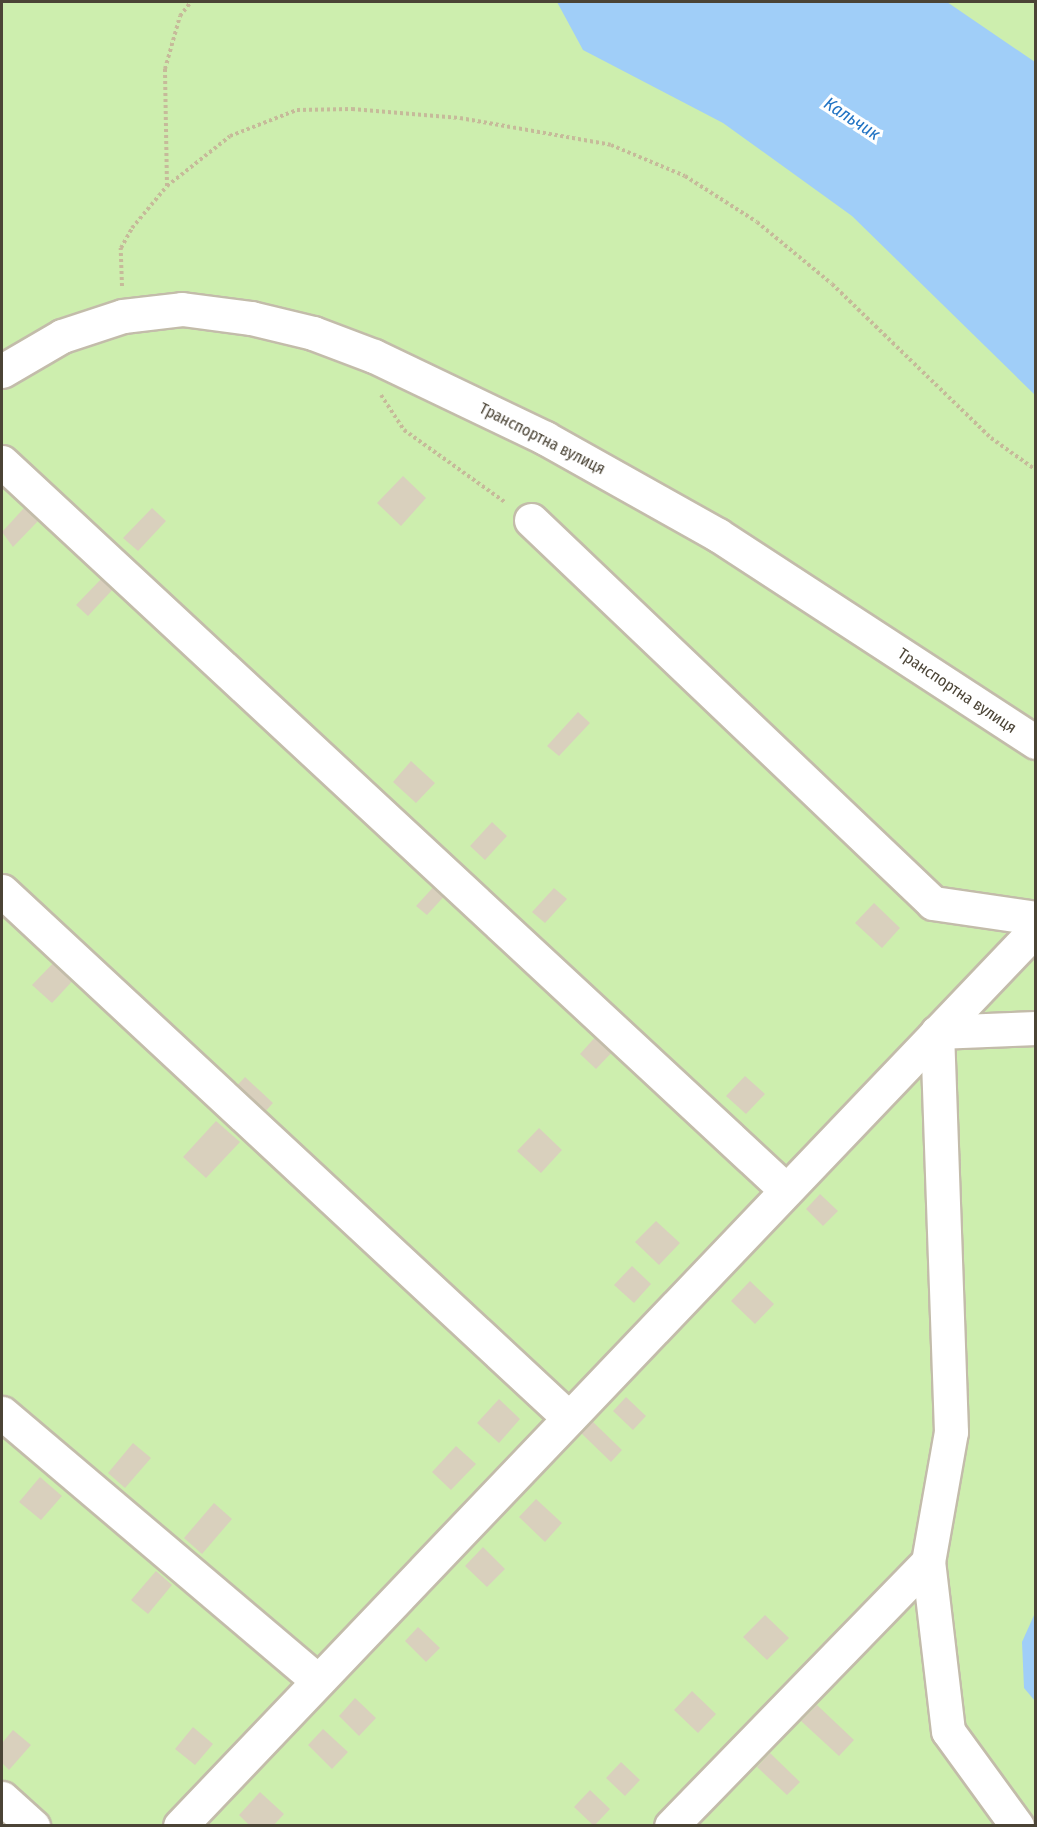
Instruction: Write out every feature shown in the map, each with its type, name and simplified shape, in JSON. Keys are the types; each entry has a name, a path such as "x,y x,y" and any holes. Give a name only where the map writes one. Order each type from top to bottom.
{"street":[{"name":"Транспортна вулиця","path":"2,371 62,336 123,316 182,309 251,318 313,333 374,356 545,438 718,535 1035,742"},
{"path":"2,462 786,1190"},
{"path":"531,520 933,903 1035,918"},
{"path":"2,891 569,1418"},
{"path":"180,1826 1035,929"},
{"path":"937,1032 1035,1028"},
{"path":"937,1032 951,1432 928,1562 948,1731 1017,1826"},
{"path":"2,1413 318,1681"},
{"path":"670,1826 928,1562"},
{"path":"2,1798 33,1826"}],"path":[{"path":"167,186 165,69 180,16 191,2"},
{"path":"123,316 121,248 132,228 167,186 230,136 297,110 352,109 460,118 611,145 685,176 757,222 832,284 991,438 1035,470"},
{"path":"374,356 382,400 404,430 531,520"}],"green space":[{"path":"2,2 1035,2 1035,1825 2,1826"}],"water":[{"name":"Кальчик","path":"557,2 947,2 1035,62 1035,395 852,216 723,123 583,50"},
{"path":"1035,1613 1035,1701 1024,1688 1022,1642"}],"building":[{"path":"403,476 426,498 401,526 377,503"},
{"path":"24,508 38,521 13,547 2,532"},
{"path":"152,508 166,521 138,551 123,538"},
{"path":"104,576 115,587 88,616 76,605"},
{"path":"578,712 590,723 559,756 547,746"},
{"path":"411,761 435,783 416,803 393,782"},
{"path":"492,822 507,836 485,860 470,846"},
{"path":"438,882 449,891 427,915 416,906"},
{"path":"554,888 567,899 545,923 532,912"},
{"path":"874,903 900,928 882,948 855,923"},
{"path":"59,957 78,975 52,1003 32,985"},
{"path":"598,1034 615,1049 596,1069 580,1054"},
{"path":"745,1076 765,1094 746,1114 726,1096"},
{"path":"245,1077 273,1103 261,1116 233,1090"},
{"path":"216,1121 240,1142 206,1178 183,1157"},
{"path":"539,1128 562,1150 541,1173 517,1151"},
{"path":"820,1194 838,1211 823,1226 806,1209"},
{"path":"656,1221 680,1243 659,1265 635,1242"},
{"path":"632,1266 651,1284 634,1303 614,1285"},
{"path":"750,1281 774,1304 755,1324 731,1301"},
{"path":"626,1397 646,1416 633,1430 613,1411"},
{"path":"499,1399 520,1419 499,1443 477,1423"},
{"path":"592,1421 622,1450 611,1462 581,1433"},
{"path":"133,1443 151,1458 125,1488 108,1473"},
{"path":"456,1446 476,1464 451,1490 432,1472"},
{"path":"40,1477 62,1496 41,1520 19,1502"},
{"path":"536,1499 562,1523 545,1542 519,1517"},
{"path":"214,1503 232,1519 202,1554 184,1538"},
{"path":"483,1547 505,1569 487,1587 465,1566"},
{"path":"156,1571 172,1585 148,1614 131,1600"},
{"path":"765,1615 789,1638 767,1660 743,1637"},
{"path":"418,1627 440,1648 426,1662 405,1641"},
{"path":"692,1691 716,1714 698,1733 674,1710"},
{"path":"355,1698 376,1718 359,1736 339,1716"},
{"path":"817,1705 854,1740 839,1756 801,1721"},
{"path":"193,1727 213,1744 195,1765 175,1749"},
{"path":"323,1729 348,1752 332,1769 308,1745"},
{"path":"13,1730 31,1745 9,1770 2,1763 2,1743"},
{"path":"770,1753 800,1782 787,1795 757,1767"},
{"path":"621,1762 640,1780 625,1796 606,1778"},
{"path":"590,1790 610,1809 594,1826 574,1807"},
{"path":"260,1792 284,1814 273,1826 250,1826 239,1815"}]}
